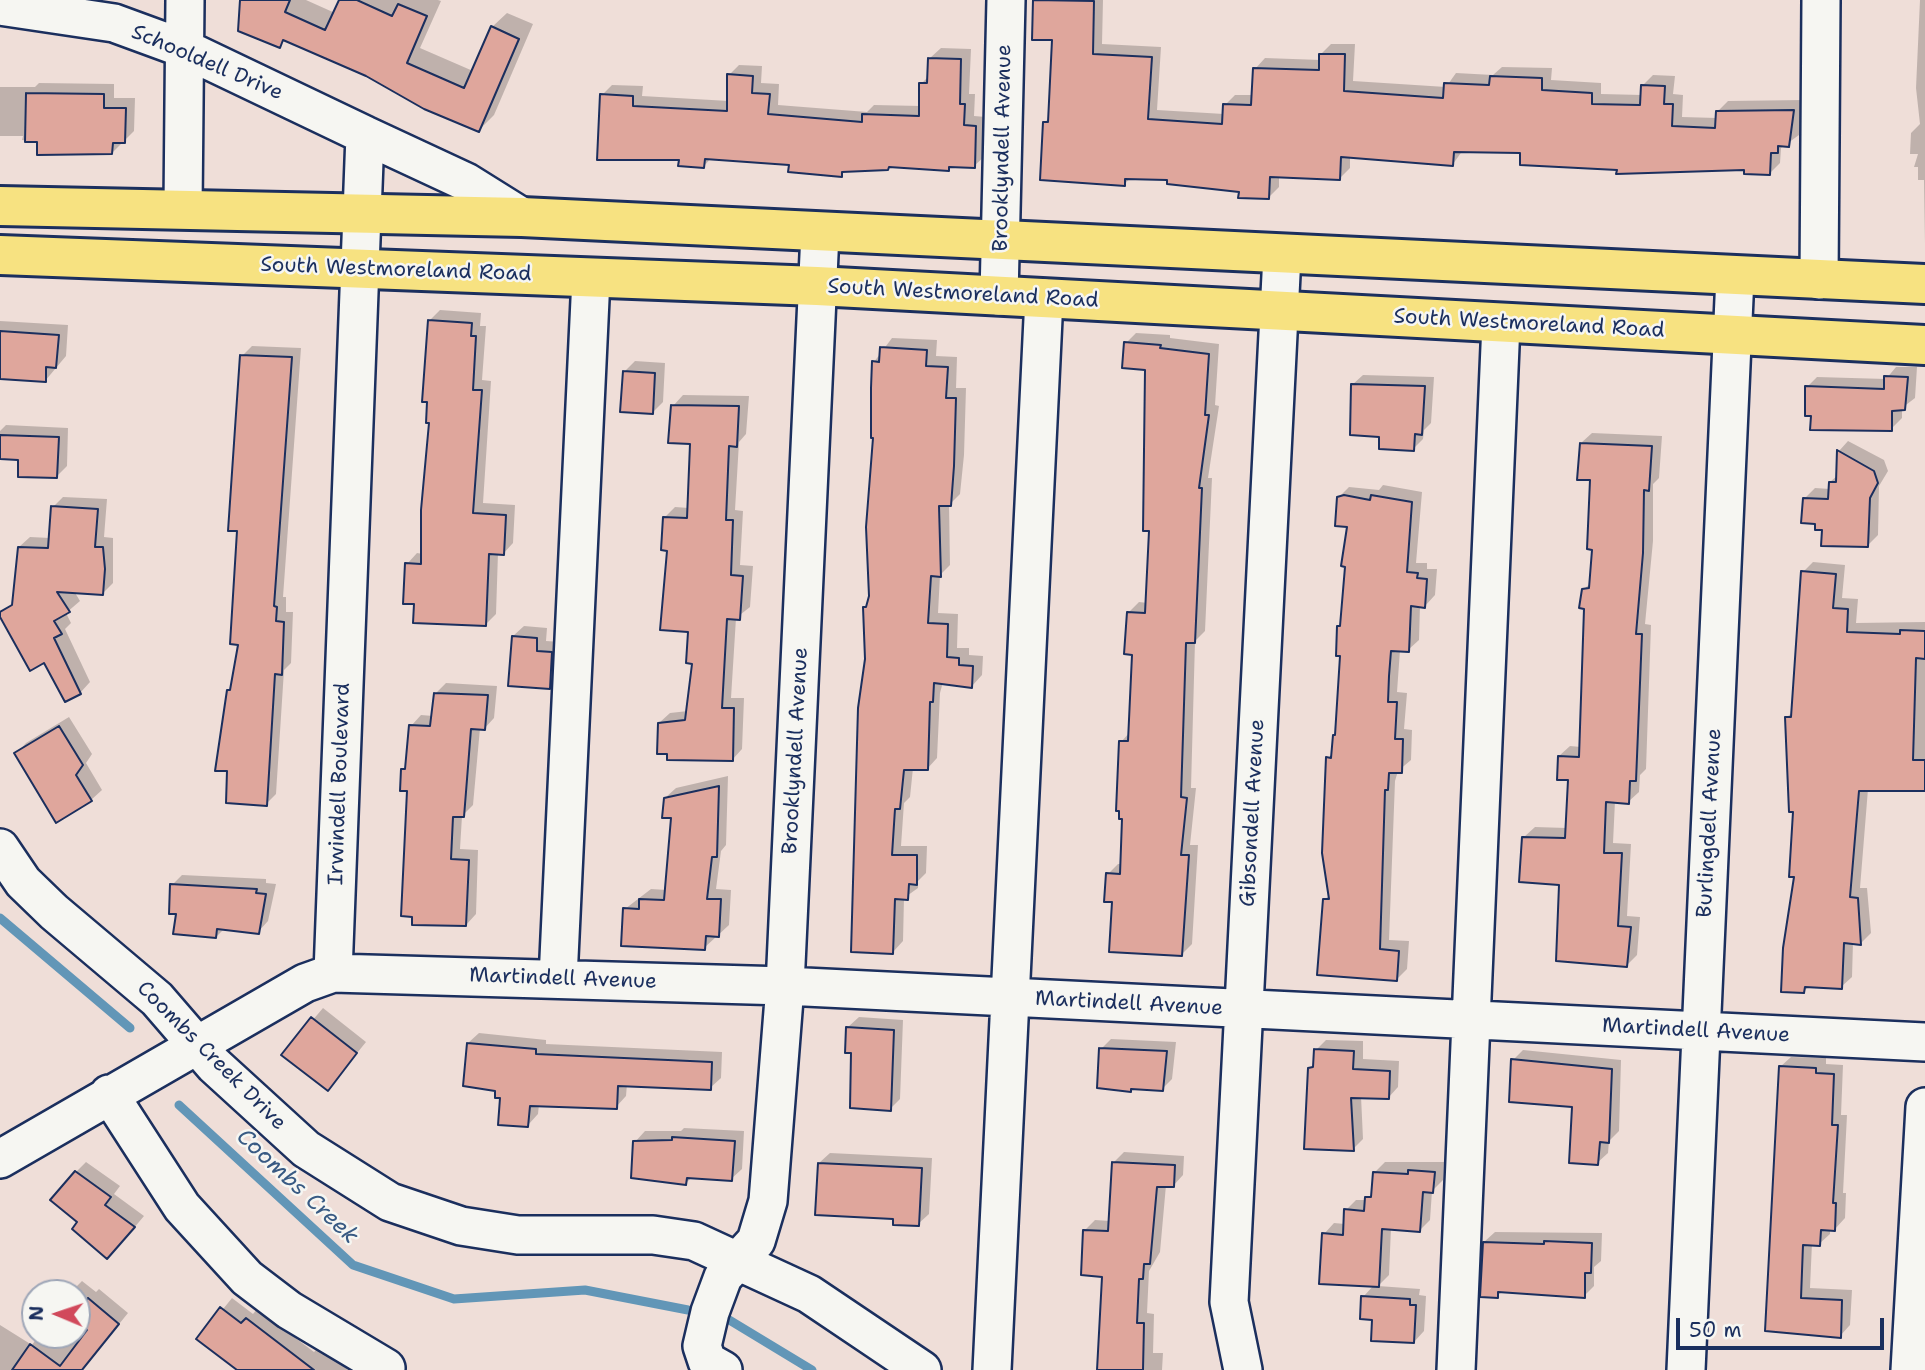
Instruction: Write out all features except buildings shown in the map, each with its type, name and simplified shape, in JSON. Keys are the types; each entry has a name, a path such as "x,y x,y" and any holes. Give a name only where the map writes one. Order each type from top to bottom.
{"main road":[{"path":"0,206 522,217 1925,284"},
{"name":"South Westmoreland Road","path":"0,255 817,286 1925,345"}],"street":[{"path":"183,208 185,0"},
{"name":"Brooklyndell Avenue","path":"999,296 1006,0"},
{"path":"1819,280 1821,0"},
{"name":"Schooldell Drive","path":"0,6 114,23 185,49 466,182 522,217"},
{"path":"362,212 365,135"},
{"name":"Irwindell Boulevard","path":"333,974 362,212"},
{"name":"Brooklyndell Avenue","path":"739,1261 756,1241 768,1201 785,986 820,233"},
{"name":"Gibsondell Avenue","path":"1243,1370 1229,1302 1282,255"},
{"name":"Burlingdell Avenue","path":"1686,1370 1735,276"},
{"path":"558,979 591,278"},
{"path":"992,1370 1044,298"},
{"path":"1456,1370 1468,1021 1501,323"},
{"name":"Coombs Creek Drive","path":"0,848 31,889 157,999 214,1065 306,1149 390,1202 461,1226 518,1235 653,1235 694,1241 809,1294 922,1370"},
{"path":"0,1159 304,983 333,974"},
{"name":"Martindell Avenue","path":"333,974 785,986 1925,1042"},
{"path":"109,1094 182,1207 247,1278 289,1310 386,1368"},
{"path":"1910,1370 1925,1107"},
{"path":"723,1370 707,1361 702,1346 710,1312 723,1277 739,1261"}],"waterway":[{"name":"Coombs Creek","path":"0,918 130,1028"},
{"name":"Coombs Creek","path":"179,1105 353,1265 454,1299 585,1290 688,1310"},
{"name":"Coombs Creek","path":"726,1318 812,1370"}]}
